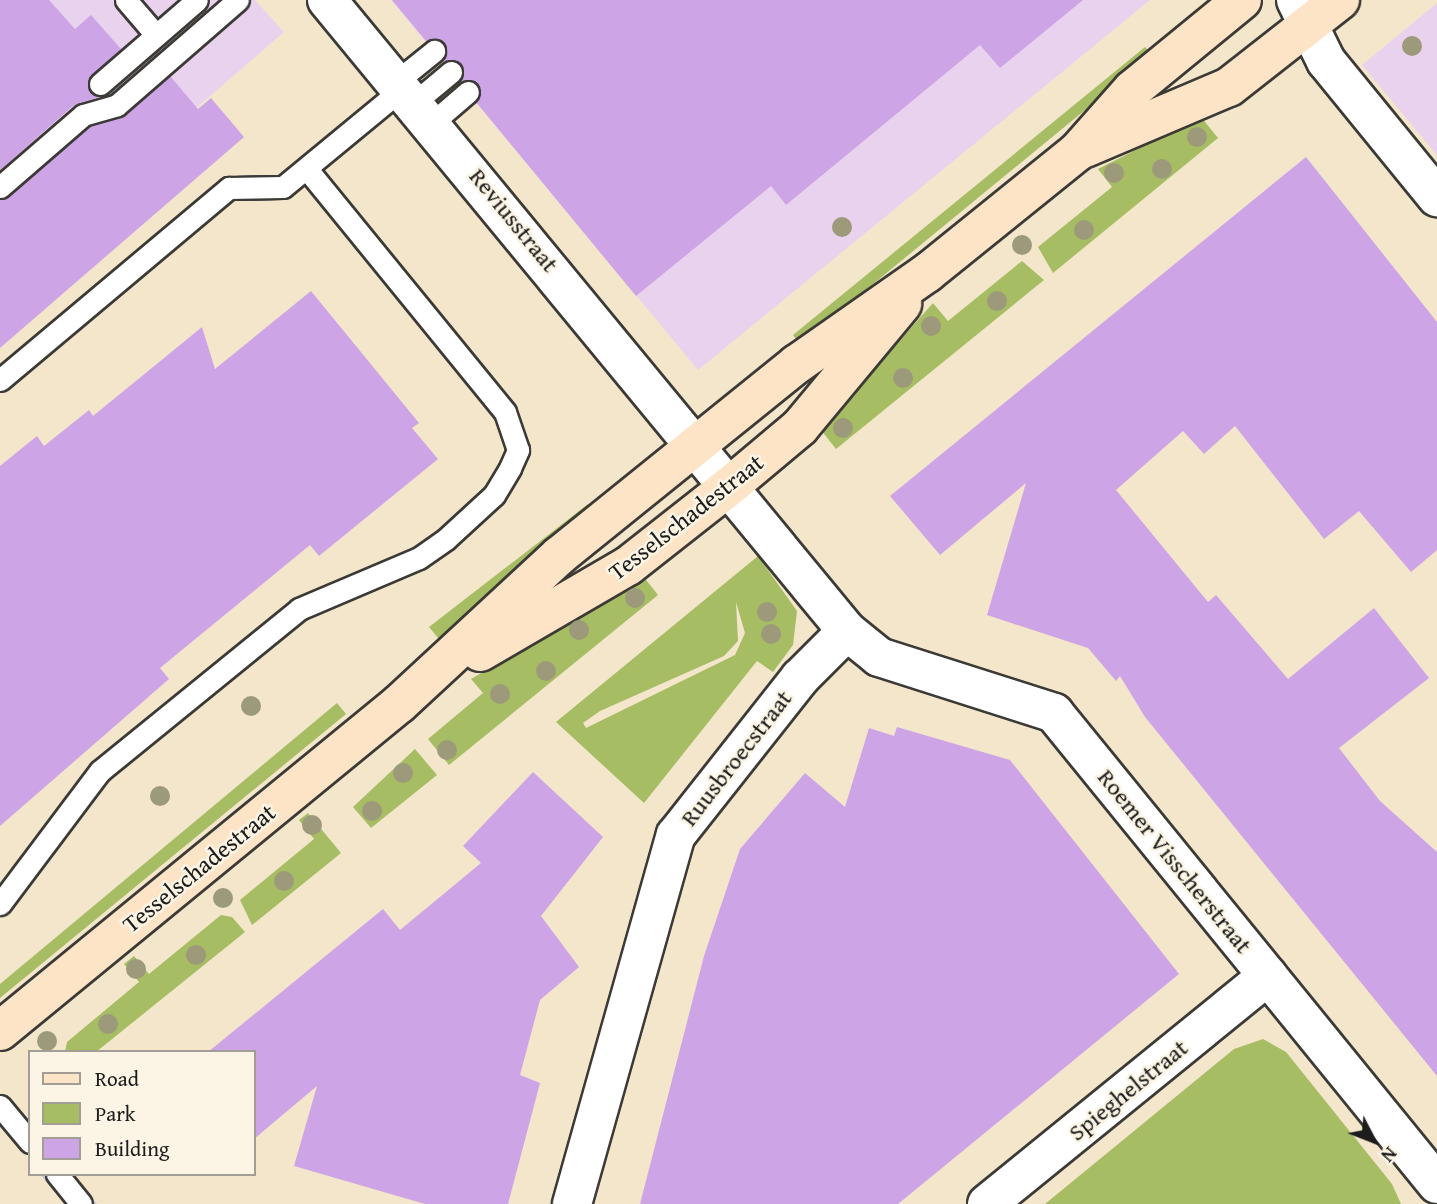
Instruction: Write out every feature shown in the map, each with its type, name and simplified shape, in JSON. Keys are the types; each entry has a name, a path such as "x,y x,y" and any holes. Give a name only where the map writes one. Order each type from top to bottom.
{"main road":[{"name":"Tesselschadestraat","path":"0,1031 399,704 561,555 698,444 927,273 1077,152 1132,89 1242,0"},
{"name":"Tesselschadestraat","path":"1077,152 1229,87 1303,13 1340,0"},
{"name":"Tesselschadestraat","path":"399,704 628,566 731,485 839,384 927,273"}],"street":[{"name":"Reviusstraat","path":"327,0 412,98 731,485"},
{"path":"1303,13 1326,61 1437,197"},
{"path":"731,485 847,631"},
{"name":"Roemer Visscherstraat","path":"847,631 879,657 1054,713 1437,1184"},
{"name":"Ruusbroecstraat","path":"572,1204 676,835 800,678 847,631"},
{"name":"Spieghelstraat","path":"987,1204 1268,976"}],"lane":[{"path":"126,0 156,35"},
{"path":"100,84 198,0"},
{"path":"0,187 83,115 117,105 238,0"},
{"path":"412,98 434,51"},
{"path":"0,380 229,188 283,187 451,72"},
{"path":"412,98 468,93"},
{"path":"0,904 100,771 299,609 419,558 446,539 494,495 518,450 505,412 307,169"},
{"path":"0,1106 28,1140"},
{"path":"59,1176 81,1204"}],"shaded area":[{"path":"0,0 255,0 284,32 0,278"},
{"path":"391,0 1150,0 698,370"},
{"path":"1437,3 1437,155 1362,65"},
{"path":"42,1176 75,1176 97,1204 65,1204"}],"green space":[{"path":"1145,47 1152,55 800,344 793,335"},
{"path":"1201,117 1218,138 1053,273 1038,247 1112,187 1098,169"},
{"path":"1022,261 1044,280 836,449 821,430 933,303 948,321"},
{"path":"588,504 594,512 439,639 429,627"},
{"path":"758,556 797,611 793,645 773,672 757,661 644,803 556,722","holes":["736,602 745,633 735,655 586,728 583,723 600,711 724,656 738,641"]},
{"path":"643,576 658,595 449,765 428,739 483,693 471,679"},
{"path":"337,703 346,714 0,998 0,984"},
{"path":"415,749 437,775 371,828 353,807"},
{"path":"308,813 341,853 252,925 240,900 314,839 299,820"},
{"path":"221,915 232,917 245,932 98,1050 65,1050 67,1042 139,982 124,964 134,956 149,974"},
{"path":"1263,1039 1286,1052 1392,1184 1401,1204 1045,1204 1234,1049"}],"building":[{"path":"0,0 49,0 75,29 91,15 121,49 88,79 90,92 99,97 74,105 0,170"},
{"path":"392,0 1083,0 1000,68 980,45 786,205 771,186 636,296 476,102 478,84 460,82 464,69 456,60 442,61 444,42 426,41"},
{"path":"170,76 198,109 211,98 244,137 0,348 0,200 89,127 125,115"},
{"path":"1306,157 1437,322 1437,550 1411,572 1359,511 1324,539 1235,426 1204,454 1183,431 1116,490 1208,602 1216,595 1288,679 1374,608 1429,678 1339,748 1380,801 1437,852 1437,1076 1145,717 1120,676 1116,681 1088,648 987,615 1026,483 940,555 890,496"},
{"path":"311,291 419,423 412,428 438,459 319,556 310,545 160,668 169,679 0,826 0,466 37,436 44,446 89,410 93,416 202,327 215,369"},
{"path":"897,727 1010,760 1179,974 898,1204 640,1204 704,956 740,849 805,773 845,807 869,728 894,736"},
{"path":"533,772 603,837 541,916 579,967 540,1000 520,1075 540,1083 508,1204 425,1204 294,1166 317,1086 256,1137 256,1050 210,1050 383,909 400,930 481,863 463,846"}]}
